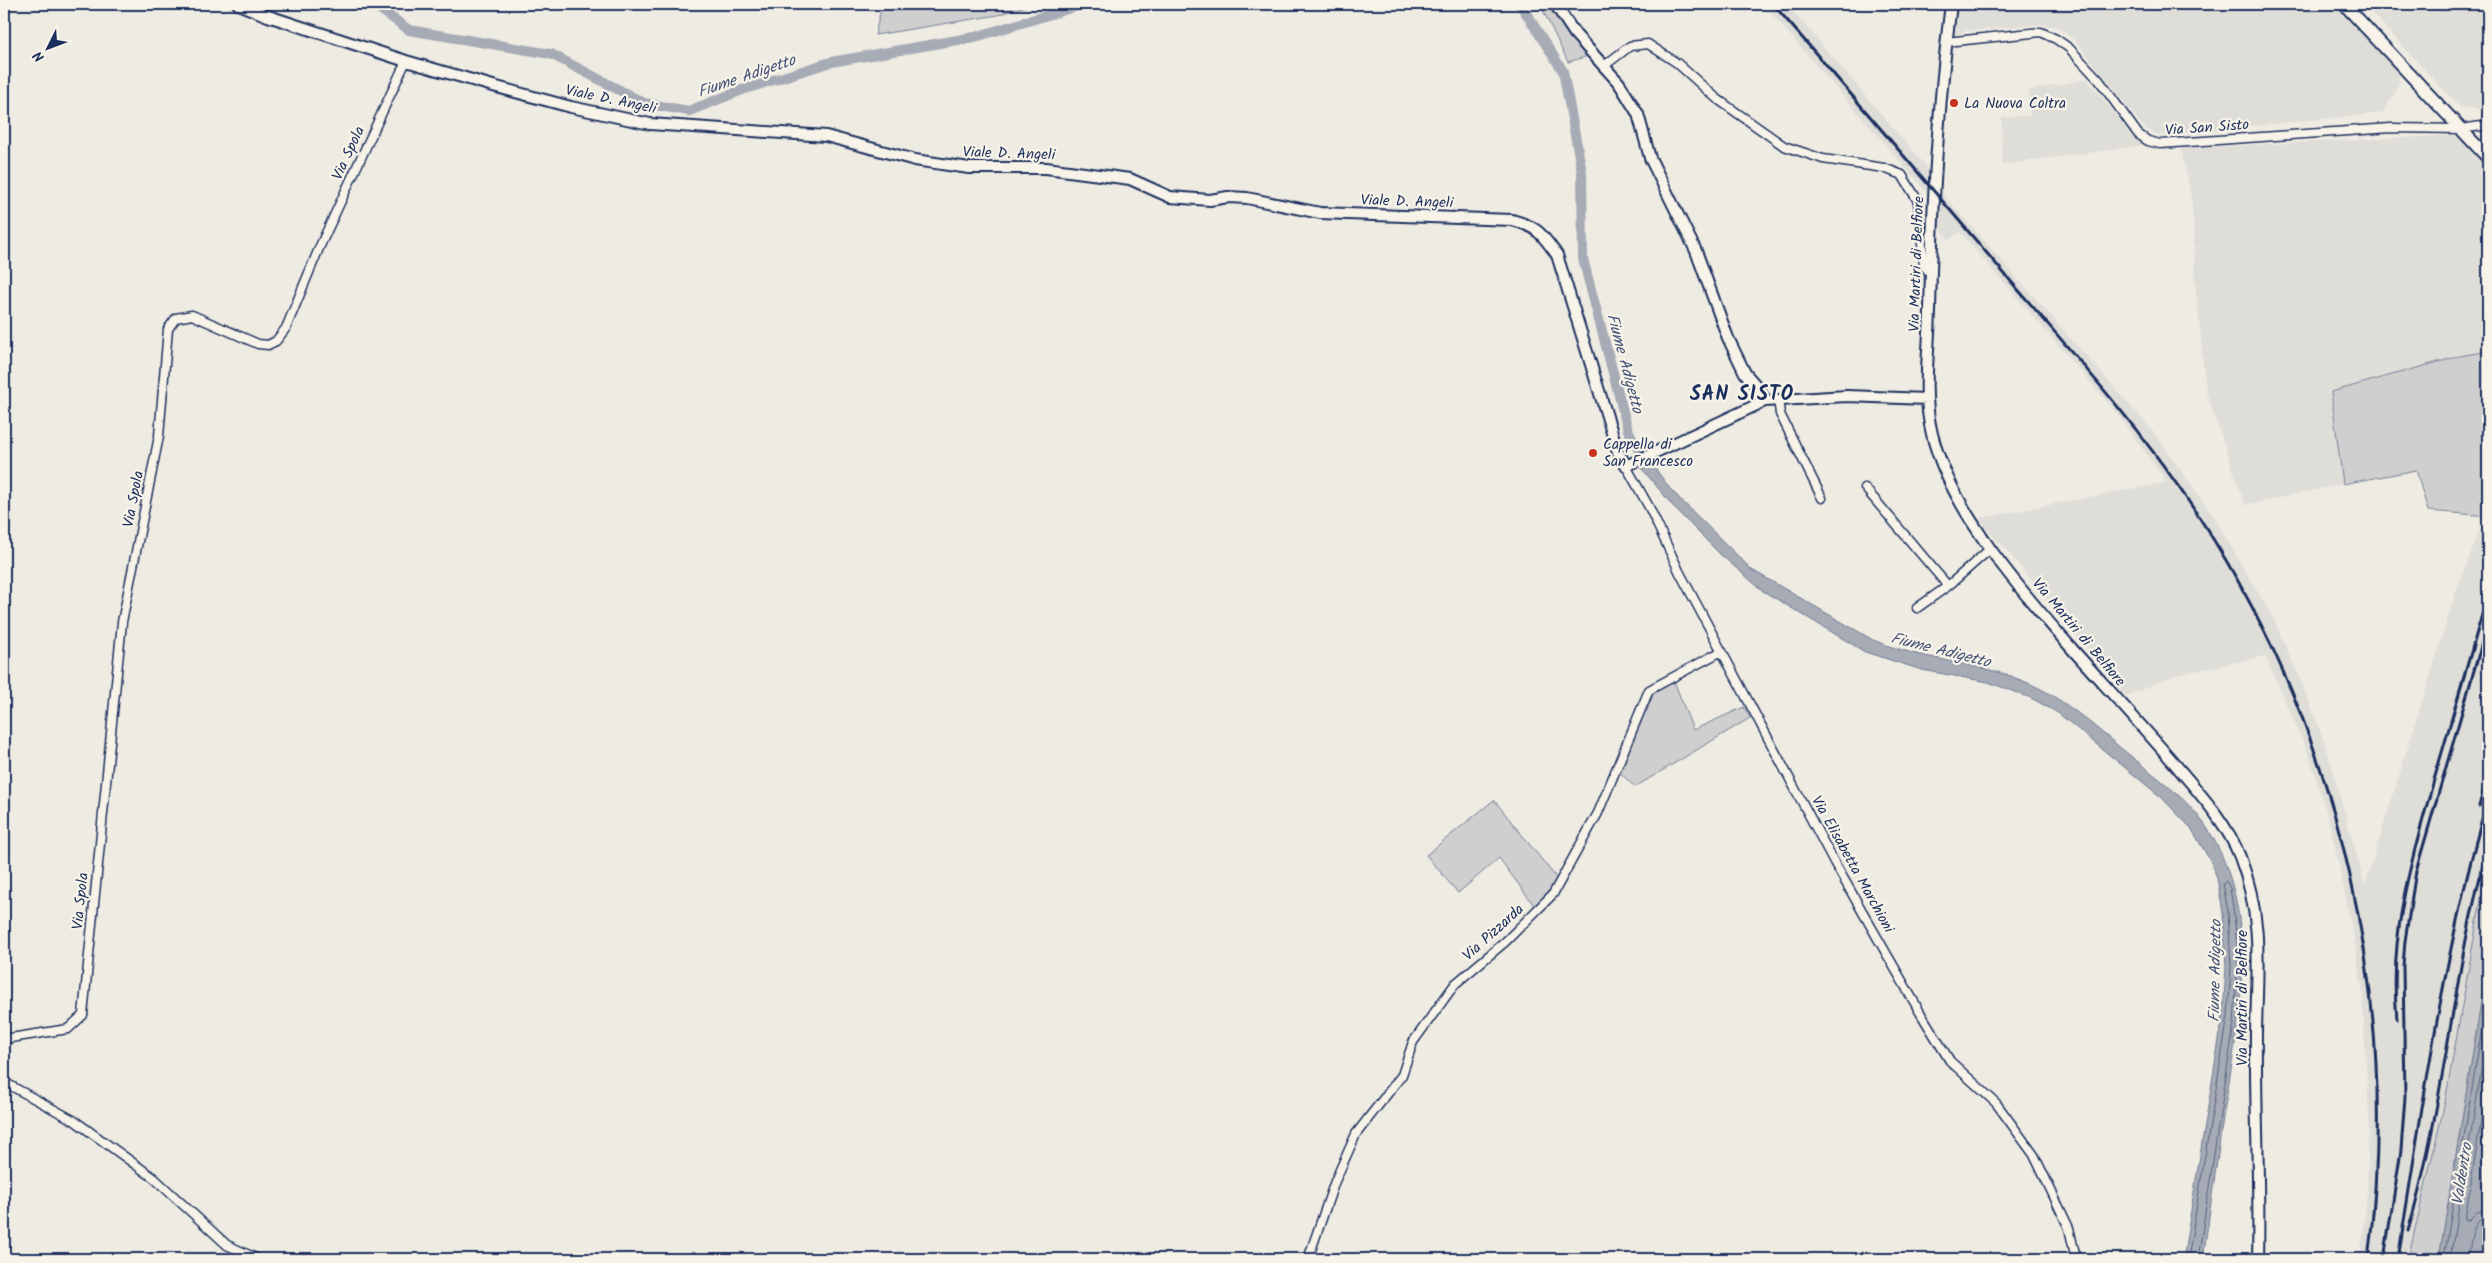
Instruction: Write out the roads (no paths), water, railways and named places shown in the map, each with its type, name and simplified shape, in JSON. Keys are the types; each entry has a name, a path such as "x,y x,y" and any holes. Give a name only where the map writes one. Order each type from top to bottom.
{"main road":[{"path":"2344,4 2488,158"}],"street":[{"name":"Viale D. Angeli","path":"238,4 268,16 406,60 571,107 650,124 826,136 915,160 969,168 1046,168 1130,179 1170,198 1210,200 1228,197 1247,198 1320,213 1512,220 1532,226 1543,236 1557,255 1618,452 1630,464"},
{"path":"1555,4 1575,34 1619,83 1638,114 1650,158 1696,251 1728,338 1745,373 1759,389 1765,401"},
{"name":"Via Martiri di Belfiore","path":"1951,4 1937,137 1930,273 1926,399 1932,435 1965,510 1990,549 2059,634 2214,809 2240,855 2256,912 2259,955 2256,1033 2259,1188 2258,1259"},
{"name":"Via San Sisto","path":"1946,42 2041,32 2069,48 2093,74 2138,134 2148,141 2160,144 2391,128 2461,128 2488,125"},
{"path":"1604,66 1630,46 1648,44 1677,63 1716,98 1784,146 1822,159 1884,168 1902,175 1918,201 1924,266 1930,273"},
{"name":"Via Spola","path":"4,1039 68,1029 83,1015 122,622 159,436 168,329 176,318 192,315 258,344 268,345 276,341 286,328 320,246 406,60"},
{"path":"1630,464 1765,401 1778,398 1847,396 1926,399"},
{"path":"1778,398 1780,414 1822,498"},
{"name":"Via Elisabetta Marchioni","path":"1630,464 1680,573 1834,862 1945,1053 1996,1103 2034,1155 2068,1228 2076,1259"},
{"path":"1865,488 1948,586"},
{"path":"1917,608 1948,586 1990,549"},
{"name":"Via Pizzarda","path":"1308,1259 1335,1181 1356,1134 1402,1074 1413,1042 1455,984 1505,942 1553,894 1598,813 1649,690 1722,651"},
{"path":"4,1082 75,1120 154,1178 227,1245 258,1259"}],"water":[{"path":"1649,460 1671,490 1752,570 1873,640 1911,652 2007,675 2040,689 2068,706 2165,784 2186,802 2204,824 2212,836 2227,869 2236,903 2241,938 2242,974 2239,1011 2203,1259 2183,1259 2223,1015 2226,966 2223,913 2217,878 2211,862 2191,828 2161,797 2058,713 2031,698 1988,682 1922,670 1865,652 1763,591 1721,555 1677,511 1639,465"},
{"name":"Valdentro","path":"2488,960 2488,1216 2480,1259 2439,1259"}],"waterway":[{"name":"Fiume Adigetto","path":"373,4 409,30 551,54 644,103 689,111 742,90 831,62 975,37 1084,4"},
{"name":"Fiume Adigetto","path":"1520,4 1563,71 1582,172 1583,259 1628,430 1647,465"}],"railway":[{"path":"1773,4 2087,369 2156,456 2199,517 2248,600 2290,688 2324,779 2349,873 2367,969 2376,1066 2376,1163 2368,1259"},
{"path":"2397,1019 2396,956 2404,894 2419,834 2488,594"},
{"path":"2384,1259 2401,1150 2405,1097 2403,966 2416,871 2488,622"},
{"path":"2479,806 2488,775"},
{"path":"2398,1259 2447,969 2459,912 2488,798"},
{"path":"2408,1231 2431,1136 2466,942 2488,847"}],"place":[{"name":"La Nuova Coltra","path":"1954,103"},
{"name":"Cappella di San Francesco","path":"1593,453"}],"district":[{"name":"SAN SISTO","path":"1742,393"}]}
